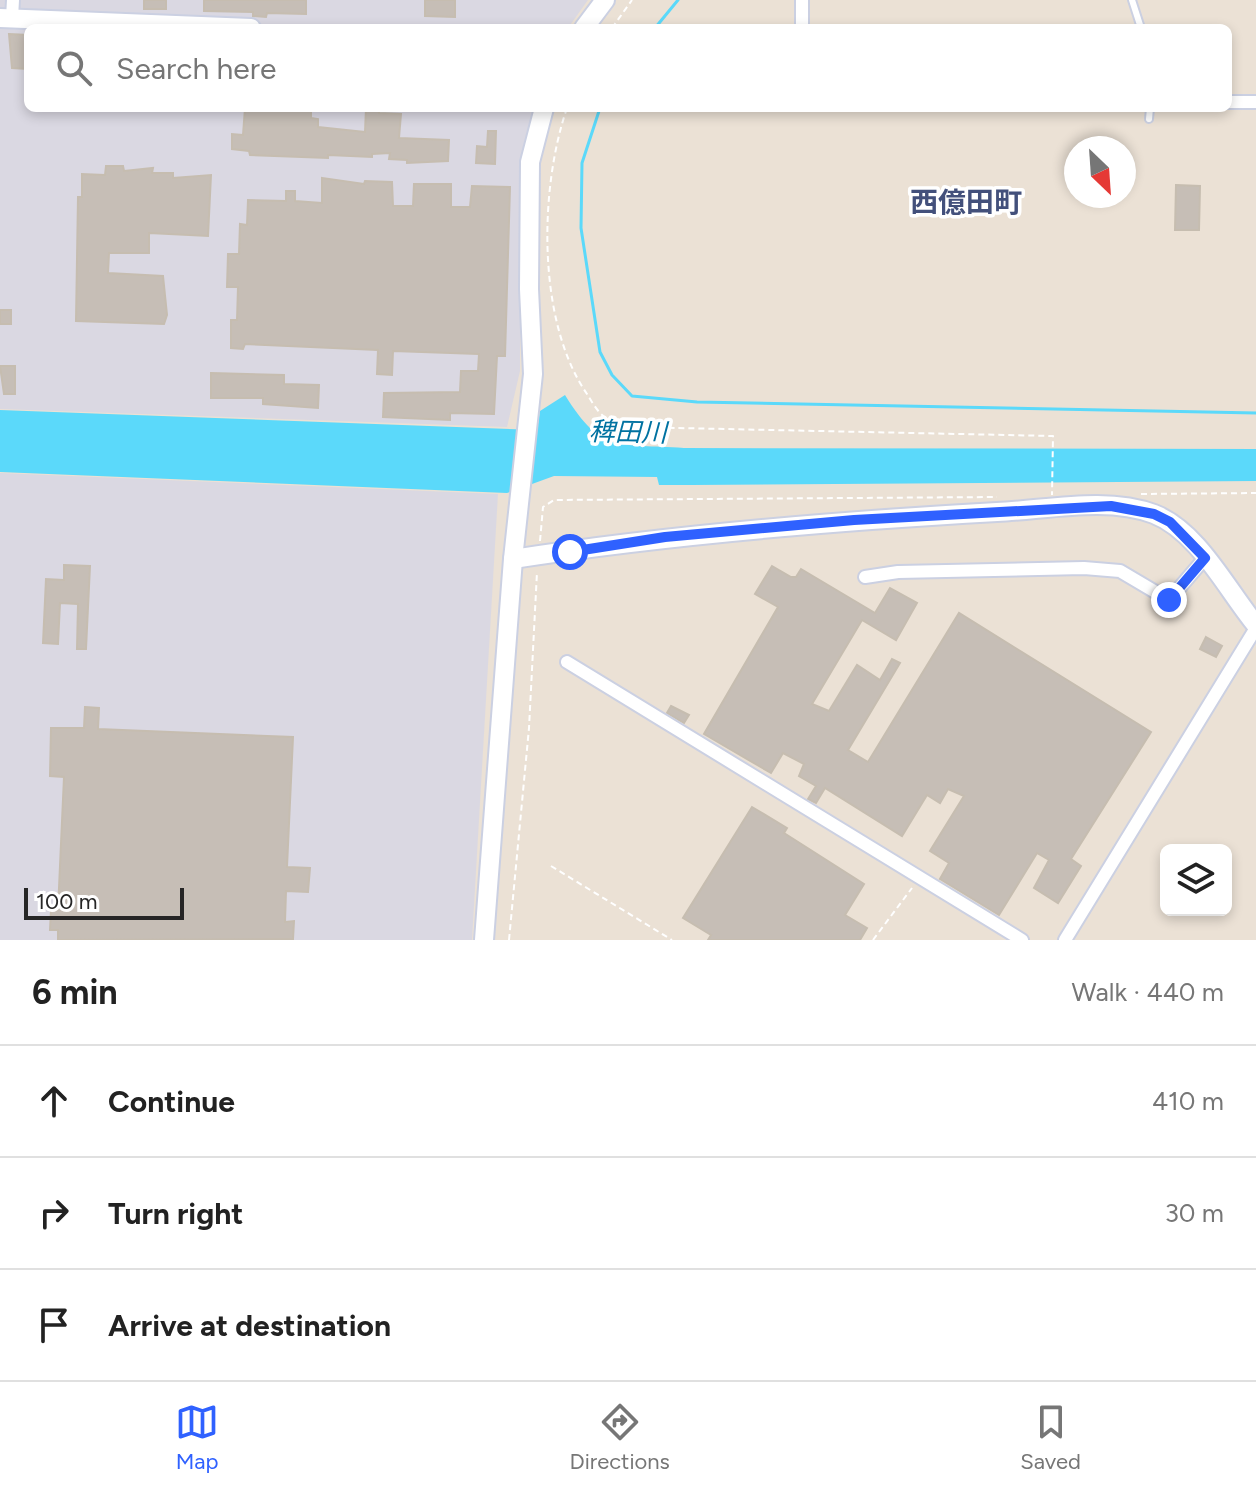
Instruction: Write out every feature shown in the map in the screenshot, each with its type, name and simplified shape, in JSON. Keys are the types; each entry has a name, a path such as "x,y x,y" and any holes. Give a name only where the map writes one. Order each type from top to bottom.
{"street":[{"path":"587,24 605,0"},
{"path":"802,0 802,24"},
{"path":"8,12 190,24"},
{"path":"1232,102 1256,102"},
{"path":"484,940 513,559 533,374 528,185 530,162 543,112"},
{"path":"513,559 665,537 1118,502 1170,522 1205,558 1256,626 1065,940"},
{"path":"865,577 898,572 1084,568 1120,571 1169,600 1205,558"},
{"path":"567,662 1022,940"}],"lane":[{"path":"1132,0 1140,24"},
{"path":"1149,119 1150,112"}],"path":[{"path":"615,24 632,0"},
{"path":"566,112 550,194 551,277 568,365 602,416 627,424 678,428 1053,436 1053,489"},
{"path":"1118,502 1136,494 1256,493"},
{"path":"509,940 529,728 543,507 554,500 1009,496"},
{"path":"551,866 672,940"},
{"path":"873,940 920,878"}],"shaded area":[{"path":"0,0 588,0 571,24 24,24 24,112 533,112 520,178 520,371 507,427 0,409"},
{"path":"0,473 498,494 472,940 0,940"}],"water":[{"path":"565,395 590,428 602,437 628,445 684,448 1256,449 1256,481 659,485 657,477 554,476 507,493 0,472 0,410 537,430 540,411"}],"building":[{"path":"144,0 166,0 166,9 144,9"},
{"path":"204,0 306,0 306,14 267,13 266,17 253,16 253,12 204,11"},
{"path":"425,0 455,0 455,17 425,16"},
{"path":"9,34 24,35 24,69 12,68"},
{"path":"245,112 311,112 311,118 318,119 318,127 365,132 366,112 401,114 399,138 449,140 448,161 407,163 407,160 389,159 390,153 372,154 372,157 328,155 328,158 250,155 249,151 232,149 232,134 243,135"},
{"path":"488,131 496,131 495,164 476,163 477,146 487,147"},
{"path":"106,166 123,166 124,171 153,168 152,173 173,173 173,178 211,175 208,236 149,233 149,253 109,253 108,273 163,276 167,315 164,324 76,321 78,197 82,197 82,174 105,175"},
{"path":"322,178 364,184 365,181 392,182 393,206 413,206 414,184 451,184 451,207 470,207 472,186 510,187 505,356 497,356 494,414 450,413 450,420 383,417 384,393 460,392 461,371 478,371 479,354 393,351 392,375 377,374 378,350 245,344 243,349 231,348 231,320 237,320 238,287 227,287 228,254 239,254 240,224 247,225 248,200 286,201 286,191 295,191 295,201 322,203"},
{"path":"1176,185 1200,186 1199,230 1175,230"},
{"path":"0,310 11,310 11,324 0,324"},
{"path":"0,366 15,366 15,394 4,394"},
{"path":"211,373 284,375 284,384 319,385 318,408 263,404 263,398 211,398"},
{"path":"64,565 90,566 86,649 77,649 78,604 60,603 58,644 43,643 46,579 64,580"},
{"path":"772,566 791,577 796,577 801,569 875,613 890,588 917,603 896,640 862,620 812,704 829,711 857,665 880,680 892,659 900,663 848,750 868,762 959,613 1151,732 1071,859 1081,866 1058,903 1034,888 1049,860 1037,853 999,915 940,879 949,863 930,851 964,796 948,789 940,803 927,795 902,836 825,788 816,803 808,799 816,786 799,776 804,764 783,753 771,773 704,734 778,607 755,594"},
{"path":"1206,637 1222,646 1216,657 1200,649"},
{"path":"671,706 689,715 684,723 667,713"},
{"path":"85,707 99,708 98,729 293,737 287,867 310,868 308,892 286,891 285,922 294,921 293,939 58,940 58,930 50,930 51,910 58,910 64,777 50,776 51,728 84,728"},
{"path":"752,807 787,828 784,833 864,884 845,915 867,928 860,940 708,940 711,935 683,918"}],"waterway":[{"path":"658,24 678,0"},
{"path":"599,112 582,163 581,228 600,352 612,375 632,396 697,402 1256,413"}],"district":[{"name":"西億田町","path":"966,202"}],"route":[{"path":"570,552 665,537 854,520 1125,506 1170,522 1205,558 1169,600"}],"water label":[{"name":"稗田川","path":"628,432"}]}
